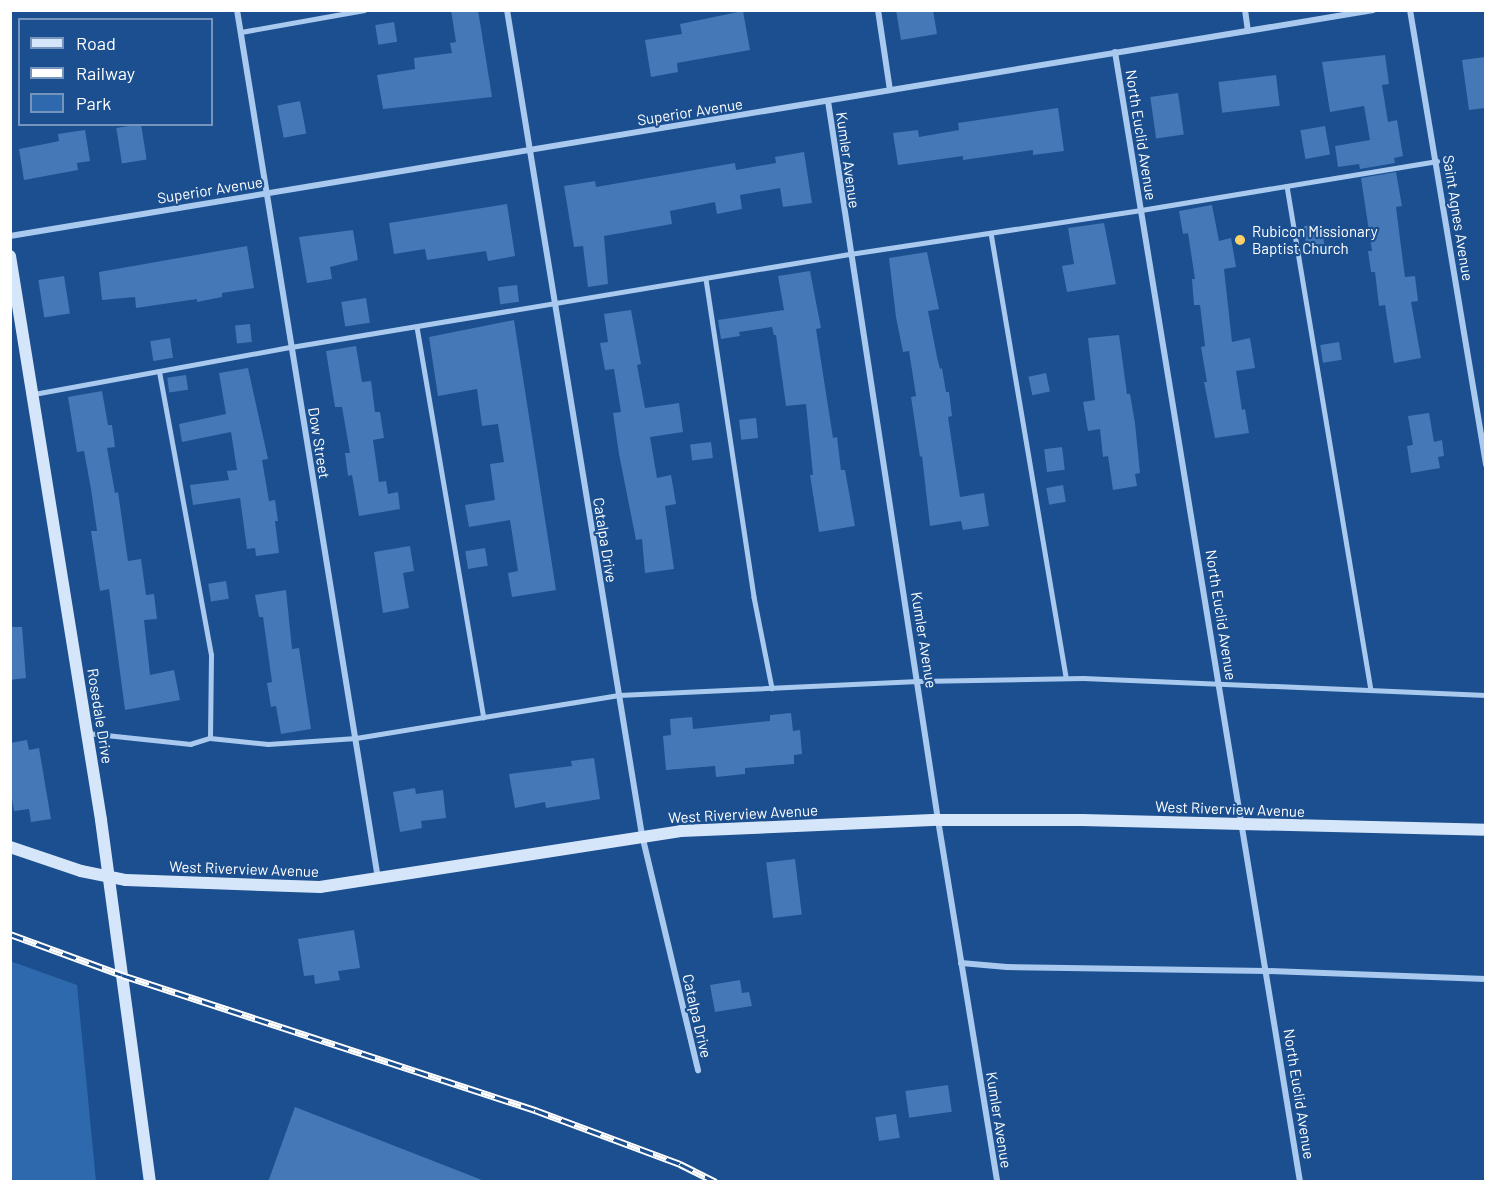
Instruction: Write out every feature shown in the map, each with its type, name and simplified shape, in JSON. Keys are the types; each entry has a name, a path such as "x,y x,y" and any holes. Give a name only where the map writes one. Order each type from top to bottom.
{"street":[{"name":"Dow Street","path":"237,10 378,880"},
{"name":"Catalpa Drive","path":"507,10 642,836 698,1070"},
{"path":"878,10 890,90"},
{"path":"1245,10 1248,31"},
{"name":"Superior Avenue","path":"10,236 1373,10"},
{"name":"Saint Agnes Avenue","path":"1410,10 1437,161 1485,465"},
{"name":"North Euclid Avenue","path":"1115,52 1300,1182"},
{"name":"Kumler Avenue","path":"828,101 938,820 997,1182"},
{"name":"Rosedale Drive","path":"10,256 109,877 150,1182"},
{"name":"West Riverview Avenue","path":"10,847 81,871 109,877 320,887 378,880 642,836 692,830 938,820 1082,820 1485,830"},
{"path":"961,963 1007,967 1266,970 1485,979"}],"lane":[{"path":"241,32 364,10"},
{"path":"31,395 291,347 850,254 1141,210 1437,161"},
{"path":"1287,186 1371,690"},
{"path":"991,233 1066,678"},
{"path":"706,279 754,597 772,688"},
{"path":"417,327 484,717"},
{"path":"159,372 211,655 210,738"},
{"path":"87,733 190,744 210,738 268,744 356,738 619,695 918,681 1066,678 1485,695"}],"green space":[{"path":"10,961 77,985 96,1181 11,1181"}],"building":[{"path":"451,10 478,10 492,97 383,109 377,75 415,69 414,58 452,53 450,43 456,42"},
{"path":"896,10 933,10 937,34 901,40"},
{"path":"743,11 750,50 677,63 678,72 651,77 645,40 682,34 680,24"},
{"path":"394,22 397,42 378,45 375,25"},
{"path":"1385,55 1389,84 1382,85 1388,122 1397,120 1403,156 1394,158 1395,163 1360,169 1359,164 1338,167 1335,146 1370,140 1364,106 1330,112 1322,62"},
{"path":"1485,57 1485,108 1469,110 1462,60"},
{"path":"1276,75 1280,106 1222,113 1218,82"},
{"path":"1178,93 1184,135 1156,138 1150,97"},
{"path":"300,101 306,133 284,138 277,105"},
{"path":"1058,108 1064,151 1033,155 1033,150 963,160 963,156 898,165 893,133 918,130 919,137 959,130 958,123"},
{"path":"141,126 147,160 122,163 116,128"},
{"path":"1325,126 1330,155 1305,159 1300,130"},
{"path":"85,130 90,161 77,163 78,170 24,180 19,149 59,141 58,134"},
{"path":"804,152 812,203 783,207 780,188 740,195 742,209 717,214 715,202 670,211 672,224 604,236 608,284 588,287 583,246 574,247 564,186 595,181 596,187 735,163 736,170 776,163 775,157"},
{"path":"1396,172 1402,206 1396,207 1405,277 1415,276 1418,301 1411,302 1421,358 1394,363 1385,305 1379,306 1375,272 1371,272 1368,251 1372,251 1361,178"},
{"path":"507,204 515,256 488,261 486,251 427,260 425,249 394,254 389,223"},
{"path":"1212,205 1219,241 1231,238 1236,267 1224,269 1232,342 1250,338 1255,368 1236,371 1242,410 1245,409 1249,433 1215,438 1204,382 1207,382 1201,347 1205,346 1200,305 1194,305 1192,279 1195,279 1188,233 1183,234 1179,211"},
{"path":"1104,223 1116,284 1067,292 1062,266 1074,264 1068,228"},
{"path":"1322,224 1324,244 1306,246 1304,226"},
{"path":"353,230 358,260 330,267 332,279 307,283 299,237"},
{"path":"247,246 254,288 222,293 222,297 197,302 197,299 136,308 135,297 102,300 99,272"},
{"path":"927,252 939,309 928,311 940,369 942,368 946,392 949,392 952,416 948,417 960,497 984,493 989,526 963,530 961,521 930,526 922,456 920,457 911,397 916,396 909,351 903,352 896,317 889,258"},
{"path":"810,271 821,328 816,329 833,438 837,437 841,470 845,470 855,526 819,532 810,475 813,475 806,404 786,406 776,335 772,327 739,332 740,336 721,339 718,320 784,310 778,276"},
{"path":"64,276 70,314 44,318 38,280"},
{"path":"517,285 519,302 500,304 498,287"},
{"path":"366,298 370,323 345,327 341,302"},
{"path":"631,310 641,364 637,365 645,408 679,403 683,432 650,437 657,478 671,475 676,504 665,506 674,569 645,573 642,539 636,540 619,454 613,413 621,412 614,369 605,370 600,343 608,342 604,314"},
{"path":"514,320 556,590 512,597 508,573 518,571 510,520 469,527 465,505 495,500 490,464 504,462 498,424 482,426 477,389 438,396 429,337"},
{"path":"250,324 252,342 237,343 235,326"},
{"path":"1119,335 1127,394 1130,394 1135,423 1140,473 1135,474 1137,486 1113,490 1108,456 1103,457 1100,429 1088,431 1083,402 1095,400 1088,338"},
{"path":"170,338 173,358 153,361 150,341"},
{"path":"1339,342 1342,360 1323,363 1320,345"},
{"path":"356,346 362,382 371,381 375,412 380,412 384,438 373,440 379,482 386,481 388,494 398,492 400,509 359,516 352,475 348,476 345,453 350,453 342,407 335,407 326,351"},
{"path":"248,368 268,459 262,460 269,501 275,500 278,521 275,521 279,553 256,556 255,548 247,549 240,498 193,505 190,485 229,480 227,471 237,470 231,432 182,442 179,424 226,414 219,373"},
{"path":"1046,373 1050,392 1032,395 1028,377"},
{"path":"186,375 188,390 169,392 167,378"},
{"path":"102,391 108,425 112,425 115,447 107,448 115,493 118,492 128,561 141,559 146,595 154,594 157,619 144,620 150,675 174,670 180,700 125,710 109,589 100,591 91,531 97,531 91,489 84,451 77,452 68,397"},
{"path":"1429,413 1434,442 1442,440 1444,456 1438,457 1440,468 1411,473 1407,446 1413,445 1408,416"},
{"path":"756,418 758,438 741,440 739,420"},
{"path":"711,442 713,458 692,460 690,445"},
{"path":"1062,447 1065,470 1047,472 1044,449"},
{"path":"1063,485 1066,502 1049,505 1046,488"},
{"path":"410,546 414,571 403,573 409,608 383,613 374,552"},
{"path":"485,548 488,566 468,569 465,551"},
{"path":"226,581 229,599 211,602 208,584"},
{"path":"286,590 292,649 299,648 311,729 281,734 276,706 271,707 267,683 272,682 263,617 259,617 255,595"},
{"path":"10,627 22,627 26,678 10,680"},
{"path":"791,713 793,731 800,730 802,754 794,755 794,764 745,768 745,774 716,777 715,766 666,770 663,736 671,735 670,719 692,717 693,729 770,721 770,715"},
{"path":"27,740 29,750 39,748 51,819 31,822 29,809 14,811 10,787 10,743"},
{"path":"594,758 600,799 546,808 545,802 515,808 509,774 572,766 571,761"},
{"path":"415,788 416,794 443,790 446,818 421,821 422,828 400,832 393,792"},
{"path":"795,859 802,915 773,918 766,863"},
{"path":"354,930 360,968 338,971 340,980 315,984 314,975 304,976 298,939"},
{"path":"740,980 742,993 749,992 752,1006 715,1012 710,985"},
{"path":"948,1085 952,1112 909,1118 905,1091"},
{"path":"295,1107 482,1180 482,1182 268,1182"},
{"path":"896,1114 900,1138 879,1141 875,1117"}],"railway":[{"path":"10,934 122,975 535,1110 680,1164 716,1182"}],"place":[{"name":"Rubicon Missionary Baptist Church","path":"1240,240"}]}
